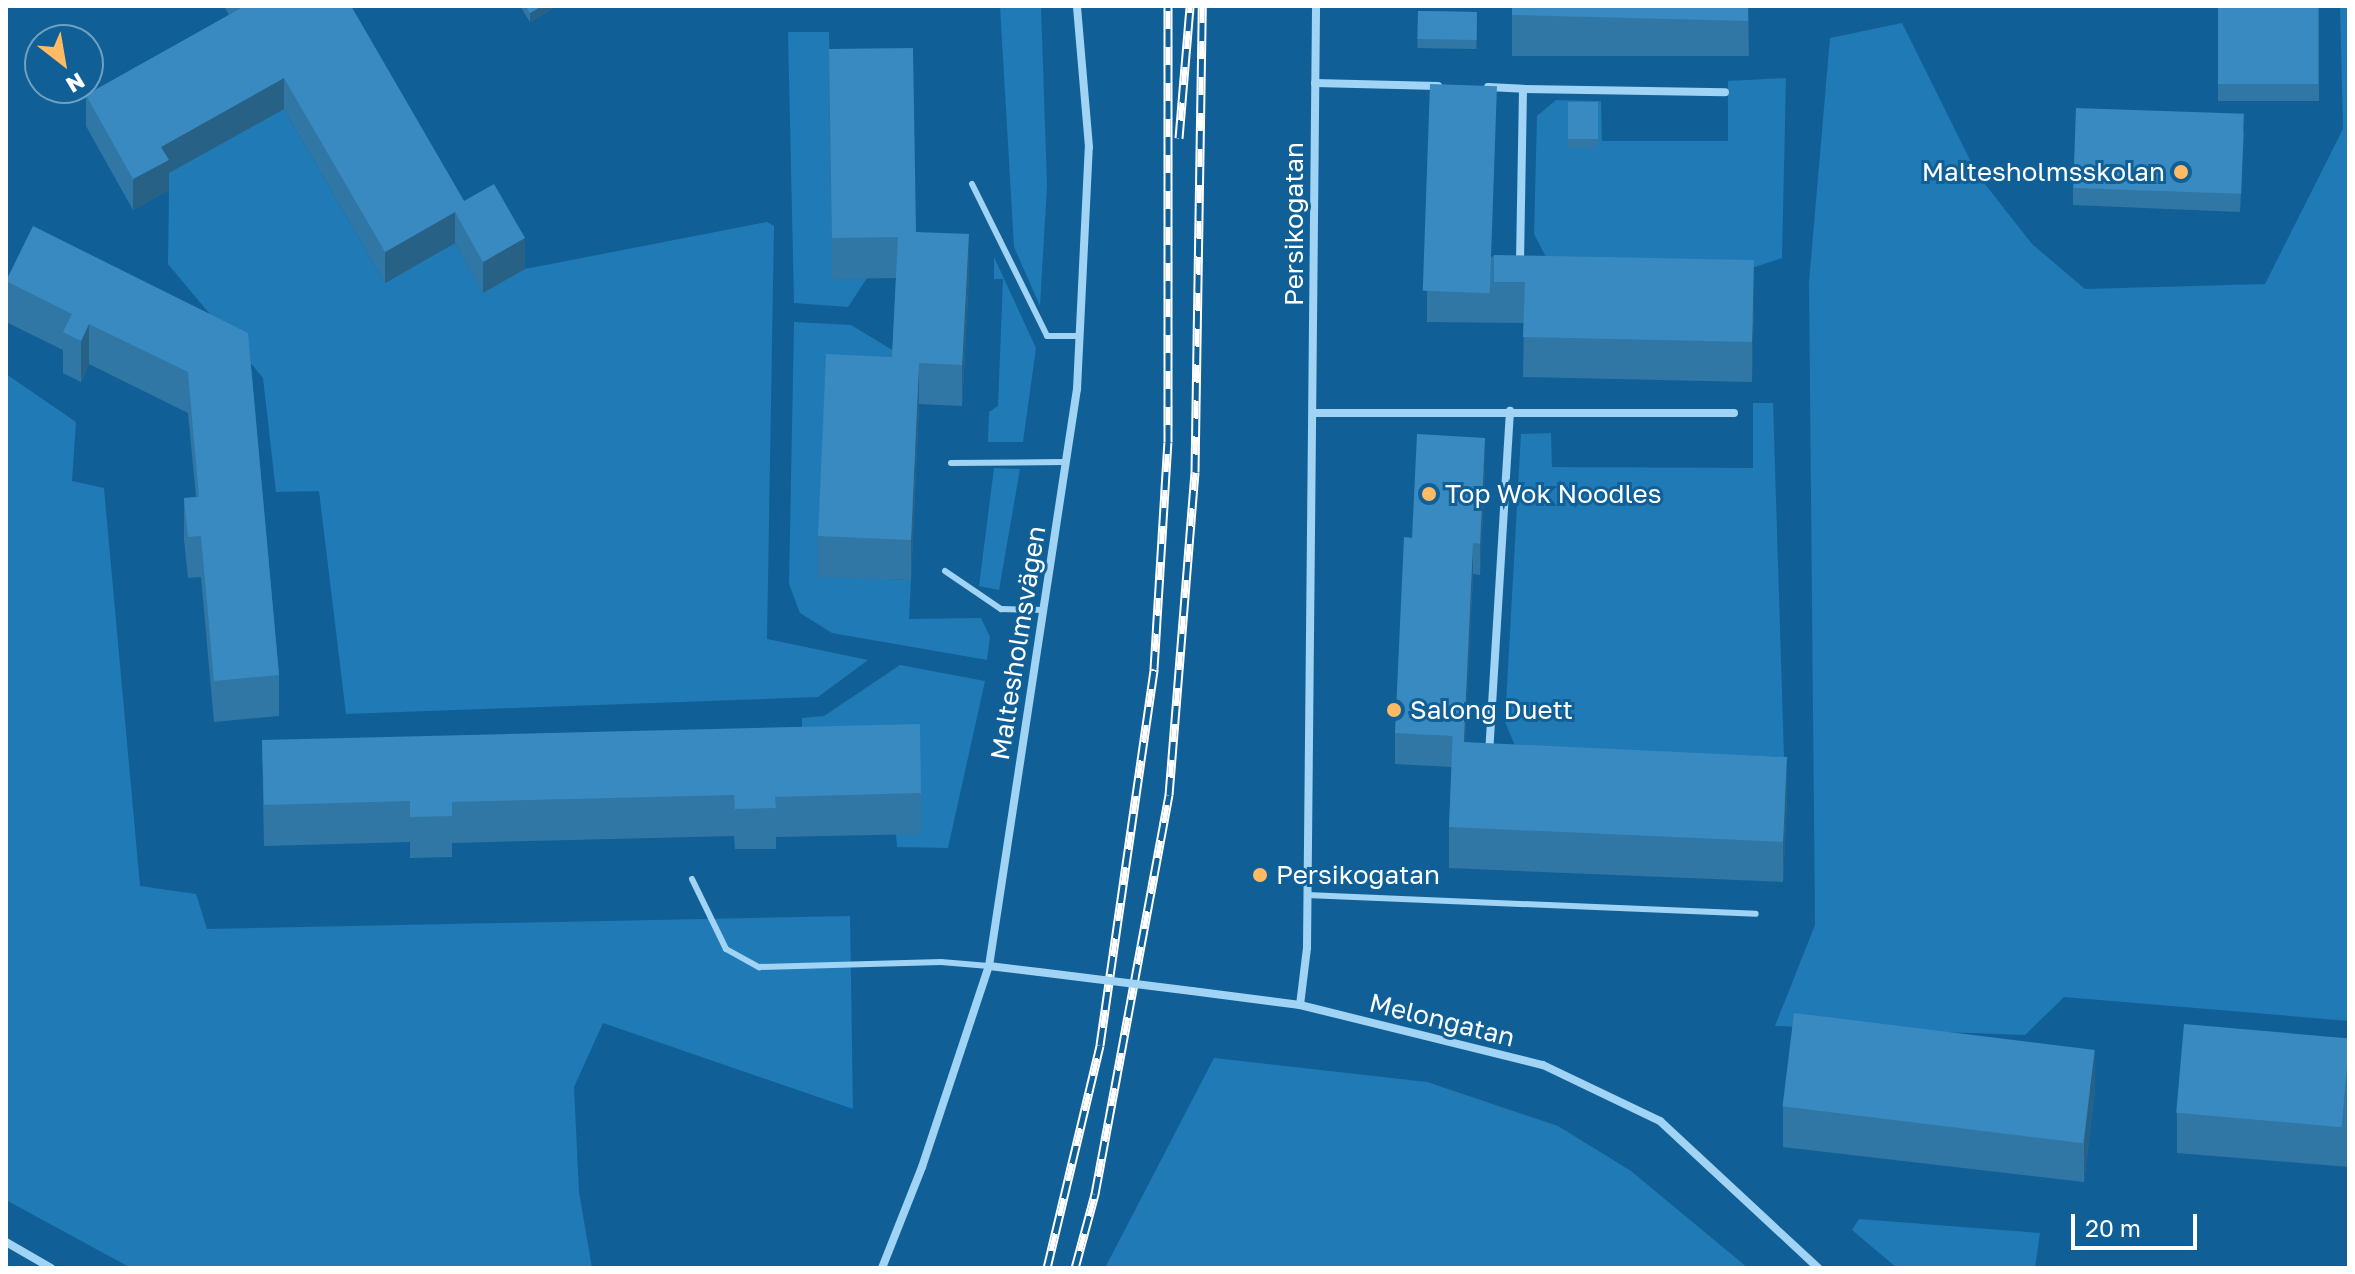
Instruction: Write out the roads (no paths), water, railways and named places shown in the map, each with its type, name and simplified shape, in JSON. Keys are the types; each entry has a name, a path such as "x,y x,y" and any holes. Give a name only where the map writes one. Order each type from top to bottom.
{"street":[{"name":"Maltesholmsvägen","path":"882,1268 922,1167 989,966 1066,462 1080,336 1089,147 1077,6"},
{"name":"Persikogatan","path":"1300,1005 1307,895 1316,6"},
{"path":"1315,83 1452,86"},
{"path":"1483,87 1725,92"},
{"path":"1520,281 1523,89"},
{"path":"1488,768 1510,411"},
{"path":"1313,413 1734,413"},
{"name":"Melongatan","path":"989,966 1300,1005 1543,1065 1660,1121 1818,1268"},
{"path":"6,1242 51,1268"}],"lane":[{"path":"972,184 1047,336 1080,336"},
{"path":"951,463 1066,462"},
{"path":"945,571 1001,609 1043,610"},
{"path":"692,879 726,949 759,967 989,966"},
{"path":"1307,895 1756,914"}],"railway":[{"path":"1047,1268 1100,1045 1154,669 1168,442 1168,6"},
{"path":"1179,138 1190,6"},
{"path":"1075,1268 1095,1194 1169,795 1195,472 1202,6"}],"place":[{"name":"Maltesholmsskolan","path":"2181,172"},
{"name":"Top Wok Noodles","path":"1429,494"},
{"name":"Salong Duett","path":"1394,710"},
{"name":"Persikogatan","path":"1260,875"}]}
